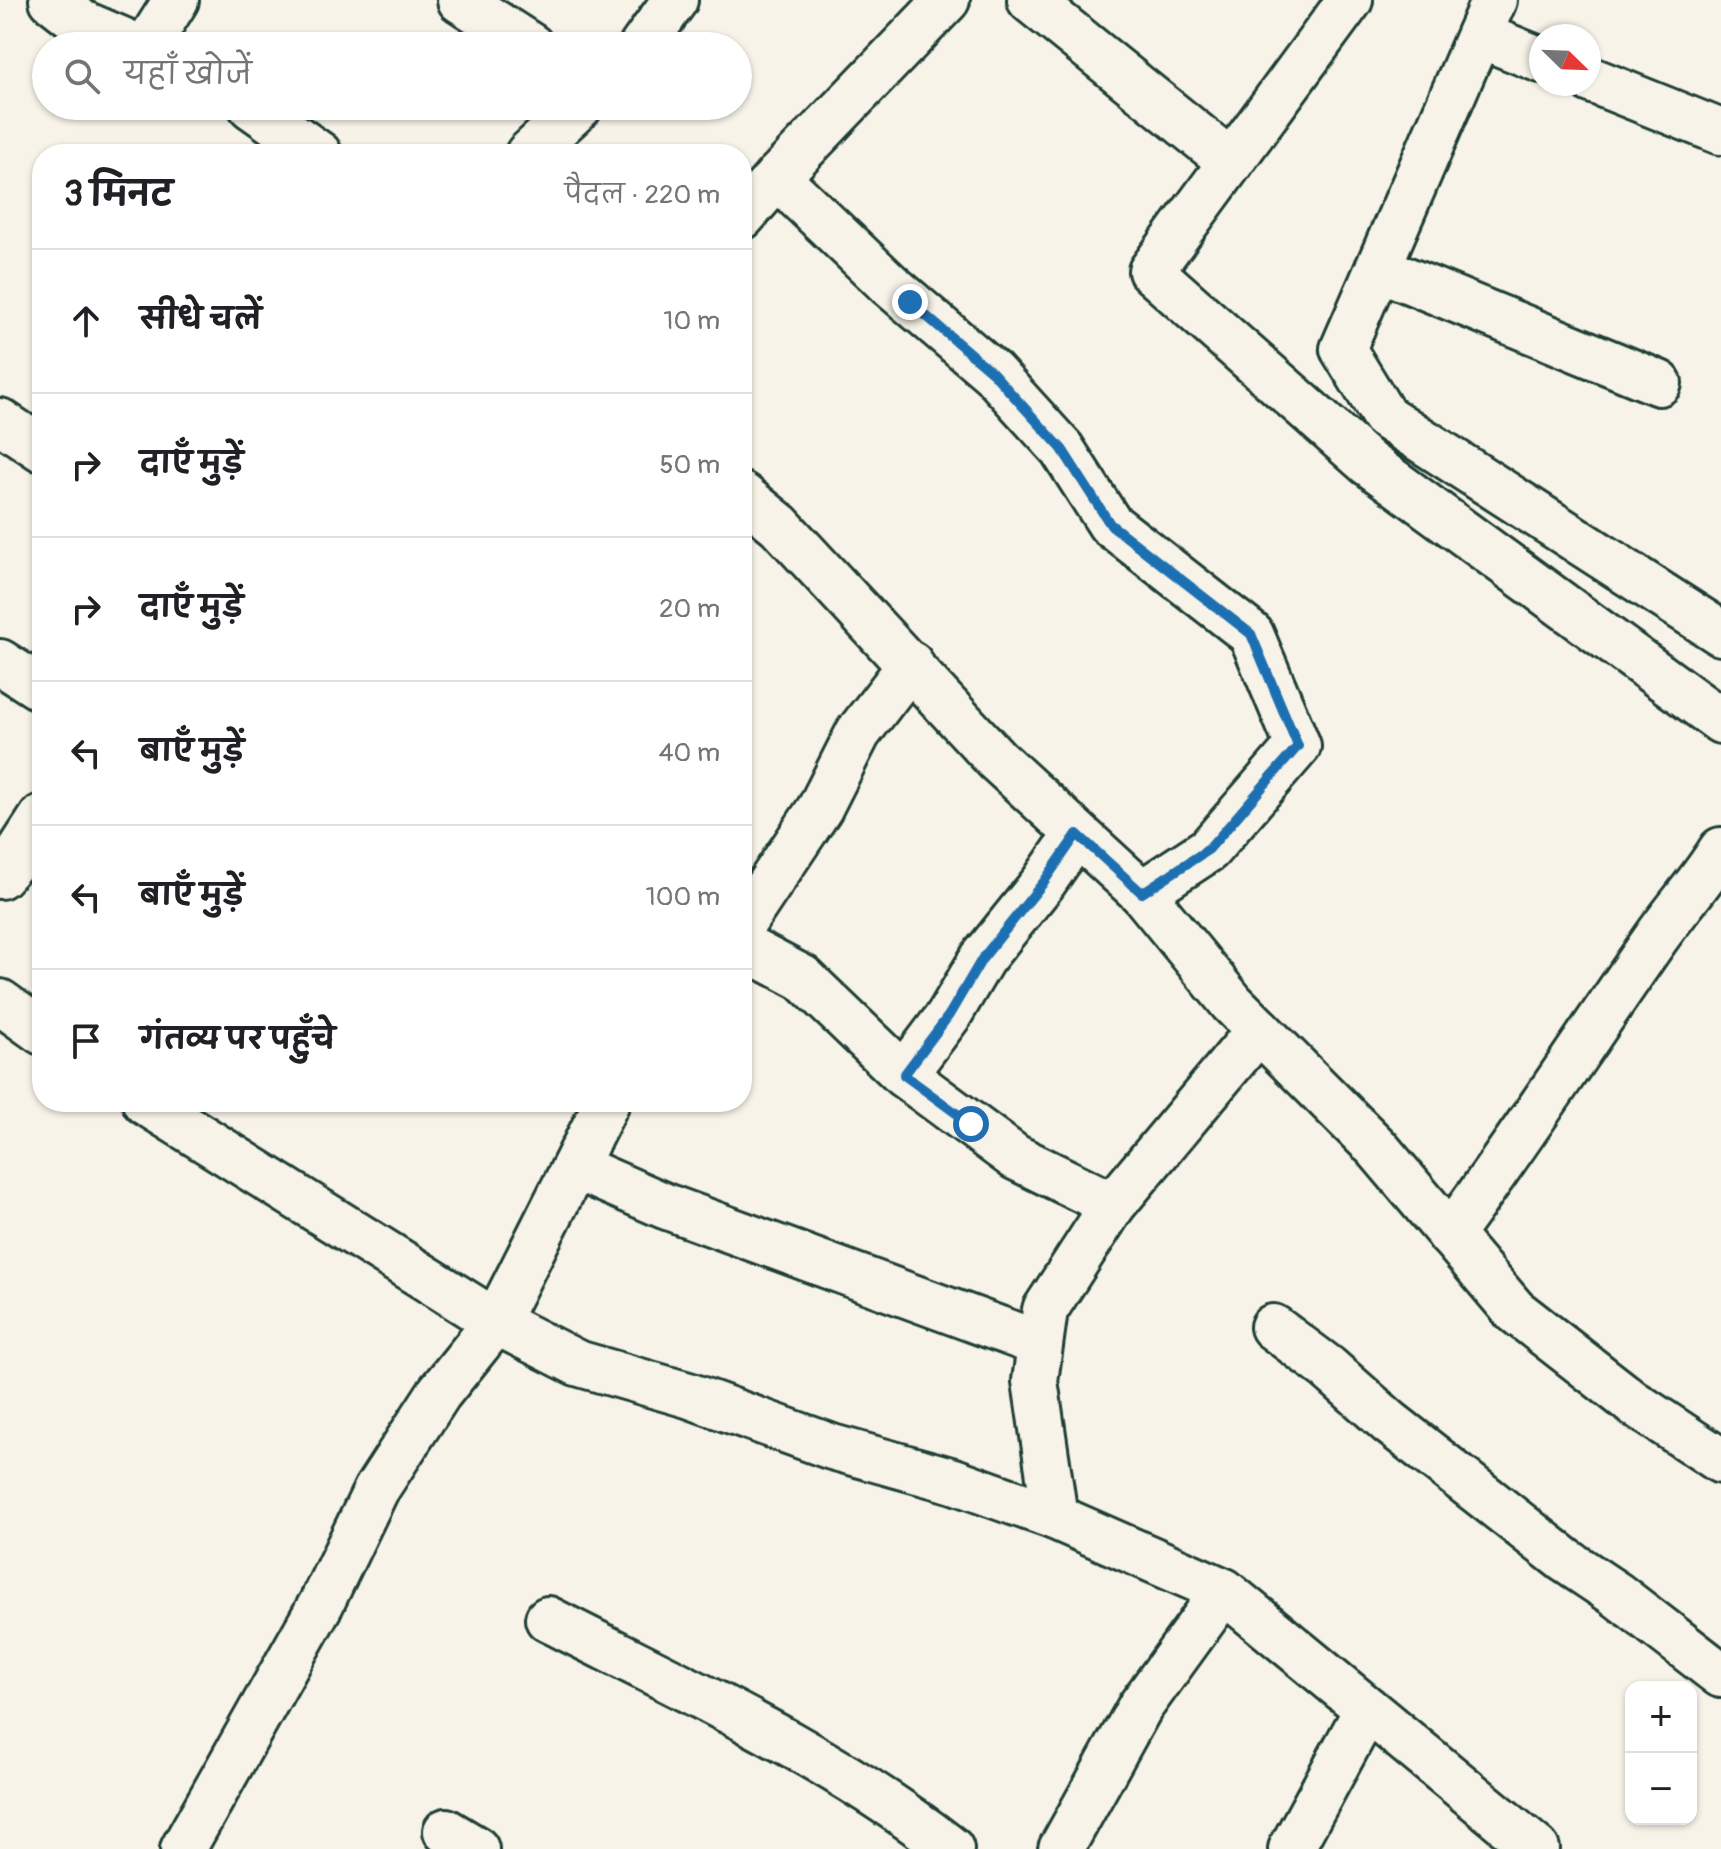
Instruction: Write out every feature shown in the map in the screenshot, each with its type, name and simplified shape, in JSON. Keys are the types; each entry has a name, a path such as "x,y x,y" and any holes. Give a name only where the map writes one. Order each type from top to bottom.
{"street":[{"path":"52,0 80,22 103,32"},
{"path":"156,32 176,0"},
{"path":"460,0 509,32"},
{"path":"652,32 675,0"},
{"path":"752,206 947,0"},
{"path":"1030,0 1231,162"},
{"path":"1350,0 1151,271 1368,463 1721,721"},
{"path":"1529,51 1486,17 1343,349 1384,416 1721,633"},
{"path":"1601,84 1721,132"},
{"path":"271,120 305,144"},
{"path":"539,144 565,120"},
{"path":"777,177 889,284 993,373 1062,449 1110,524 1251,634 1298,746 1209,849 1142,893"},
{"path":"1378,268 1659,383"},
{"path":"0,421 32,442"},
{"path":"752,516 779,525 997,760 1142,893 1232,1003 1377,1148 1514,1310 1632,1402 1721,1461"},
{"path":"0,662 32,683"},
{"path":"752,910 820,808 858,733 911,664"},
{"path":"0,876 32,832"},
{"path":"904,1075 949,1015 982,959 1043,883 1077,834"},
{"path":"1450,1235 1657,937 1719,856"},
{"path":"752,951 803,978 904,1075 1015,1157 1113,1205"},
{"path":"0,1002 32,1025"},
{"path":"1055,1517 1035,1381 1045,1310 1113,1205 1259,1030"},
{"path":"161,1112 496,1322 577,1363 688,1395 832,1447 954,1481 1055,1517 1224,1591 1537,1849"},
{"path":"183,1849 321,1604 376,1490 439,1393 496,1322 602,1112"},
{"path":"576,1167 665,1206 1040,1344"},
{"path":"1273,1327 1565,1560 1616,1594 1721,1675"},
{"path":"1061,1849 1140,1707 1224,1591"},
{"path":"548,1619 789,1743 951,1849"},
{"path":"1291,1849 1367,1709"}],"route":[{"path":"910,302 993,373 1062,449 1110,524 1251,634 1298,746 1209,849 1142,893 1077,834 1043,883 982,959 949,1015 904,1075 971,1124"}]}
